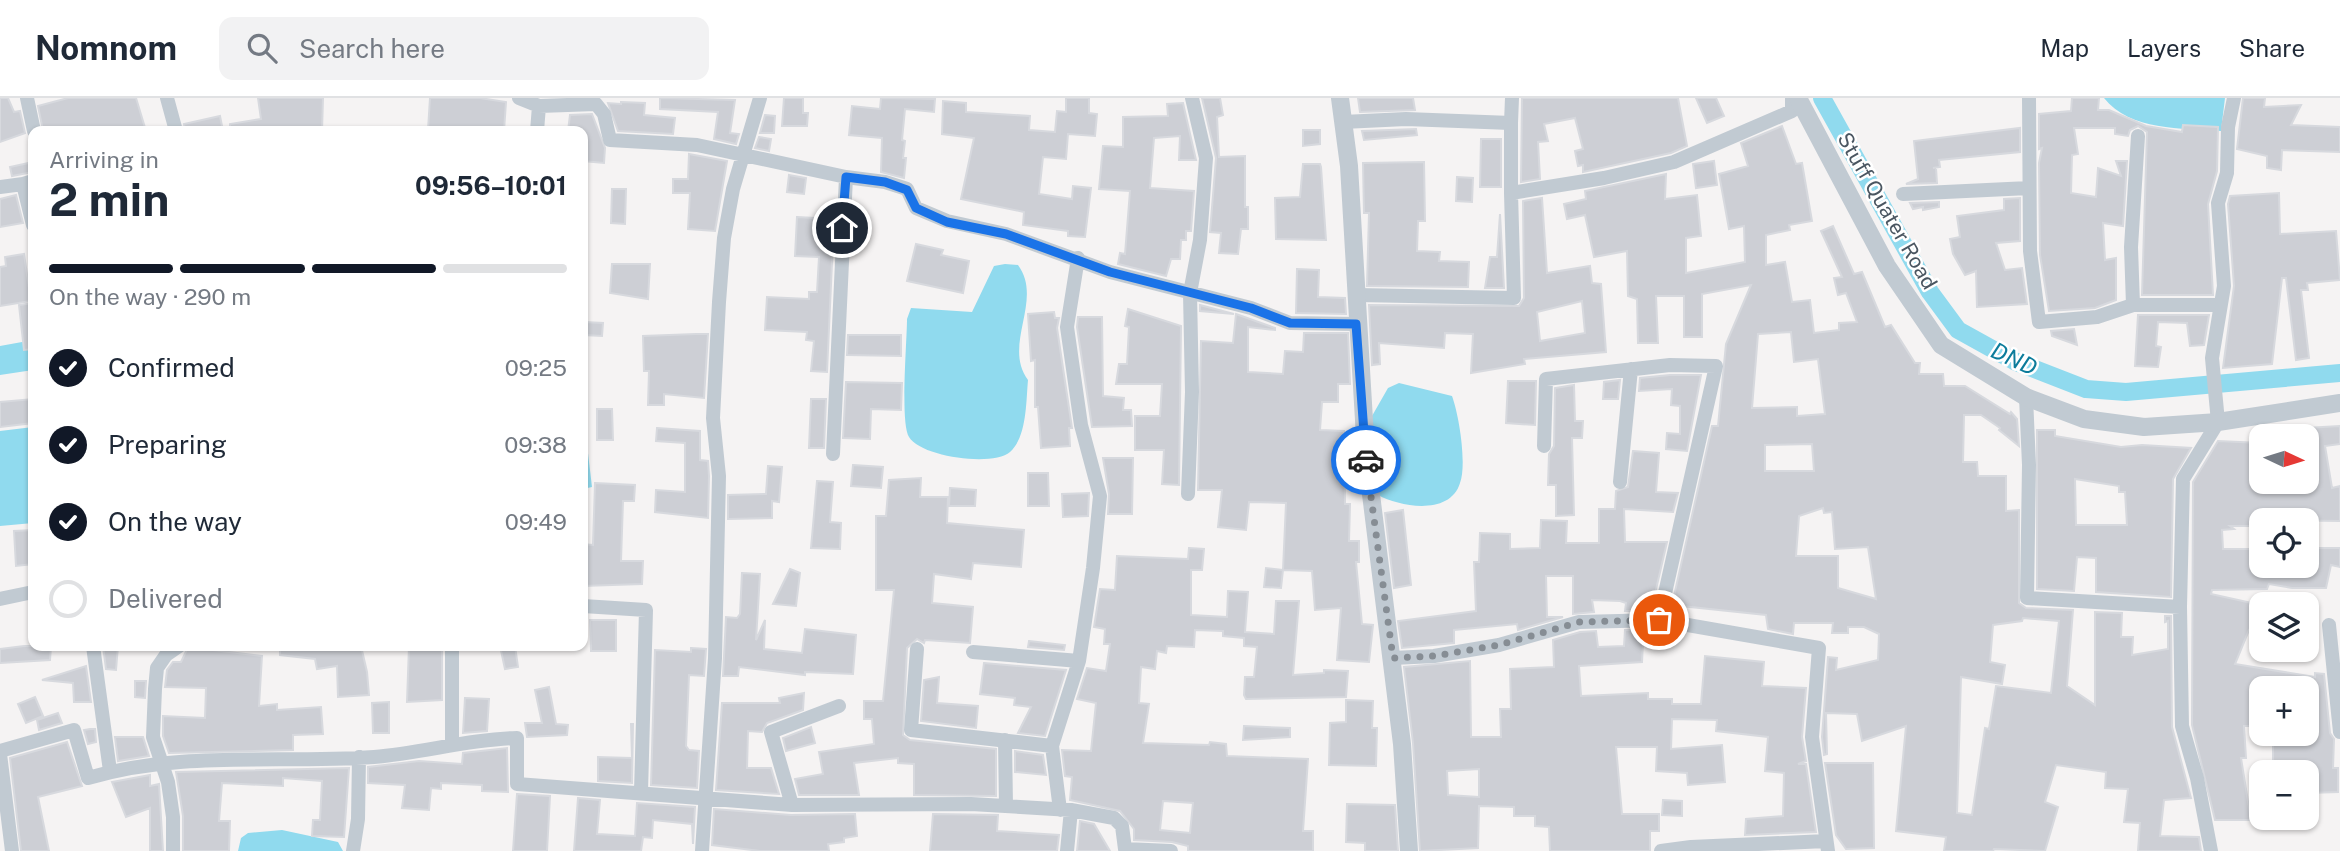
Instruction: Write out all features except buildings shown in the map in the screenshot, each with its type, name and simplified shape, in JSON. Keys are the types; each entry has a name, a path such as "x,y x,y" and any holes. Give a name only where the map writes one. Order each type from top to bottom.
{"street":[{"path":"27,98 33,126"},
{"path":"167,98 175,126"},
{"path":"519,98 539,106 596,104 604,114 610,140 697,145 900,186 907,190 916,208 947,222 1006,234 1078,258 1110,272 1251,308 1290,323 1356,324"},
{"path":"604,114 608,98"},
{"path":"702,851 715,658 719,476 713,418 724,238 759,98"},
{"path":"1188,494 1192,392 1189,293 1200,240 1206,158 1192,98"},
{"path":"1340,98 1357,295 1356,324 1366,454 1393,658 1409,851"},
{"path":"1357,295 1514,298 1512,98"},
{"path":"1511,193 1604,178 1674,162 1792,111 1792,98"},
{"name":"Stuff Quater Road","path":"1798,98 1887,266 1941,345 2026,397 2096,421 2144,427 2218,421 2340,403"},
{"path":"2029,98 2030,251 2039,323 2096,317 2133,305 2219,304"},
{"path":"2211,851 2203,805 2182,726 2180,607 2183,479 2218,421 2212,358 2224,286 2218,203 2227,173 2228,127 2234,98"},
{"path":"537,126 539,106"},
{"path":"1343,121 1511,123"},
{"path":"2133,305 2131,247 2138,136"},
{"path":"833,454 846,177"},
{"path":"0,187 28,182"},
{"path":"1903,194 2029,188"},
{"path":"1067,851 1065,810 1052,746 1079,661 1093,568 1100,496 1081,425 1067,327 1078,258"},
{"path":"1544,446 1546,379 1632,369 1716,366 1659,620"},
{"path":"1620,482 1632,369"},
{"path":"2026,397 2029,466 2027,598 2180,607"},
{"path":"0,599 28,593"},
{"path":"588,606 646,610 641,792"},
{"path":"1393,658 1434,656 1499,645 1580,622 1659,620 1819,648 1812,737 1827,846 1661,851"},
{"path":"2329,625 2340,732"},
{"path":"917,649 911,730 1052,746"},
{"path":"94,651 110,771"},
{"path":"171,651 157,668 153,737 173,817 173,851"},
{"path":"452,651 452,743"},
{"path":"973,652 1079,661"},
{"path":"792,805 771,732 839,706"},
{"path":"12,851 0,752 74,730 88,778 110,771 161,762 374,757 452,743 517,738 517,784 641,792 705,801 792,805 1006,806 1065,810 1114,818 1122,826 1125,849 1171,851"},
{"path":"1005,740 1006,806"},
{"path":"353,851 359,819 359,757"}],"water":[{"path":"2104,98 2225,98 2221,131 2174,128 2142,122 2115,109"},
{"path":"1018,265 1025,279 1027,293 1019,352 1021,366 1028,380 1025,419 1020,438 1010,452 989,459 958,458 927,450 909,437 906,429 905,363 907,319 911,308 972,312 994,266"},
{"path":"28,341 28,371 0,375 0,346"},
{"path":"1399,383 1452,396 1455,404 1461,440 1462,475 1455,493 1435,504 1411,505 1378,495 1368,423 1388,388"},
{"path":"28,428 28,523 0,526 0,431"},
{"path":"588,453 592,487 588,488"},
{"path":"282,830 338,842 343,851 238,851 241,838 248,833"}],"waterway":[{"name":"DND","path":"1822,98 1930,292 1958,330 2014,361 2086,389 2126,392 2340,373"}],"way so far":[{"path":"1366,460 1393,658 1434,656 1499,645 1580,622 1659,620"}],"route":[{"path":"842,228 846,177 885,182 907,190 916,208 947,222 1006,234 1078,258 1110,272 1251,308 1290,323 1356,324 1366,460"}]}
